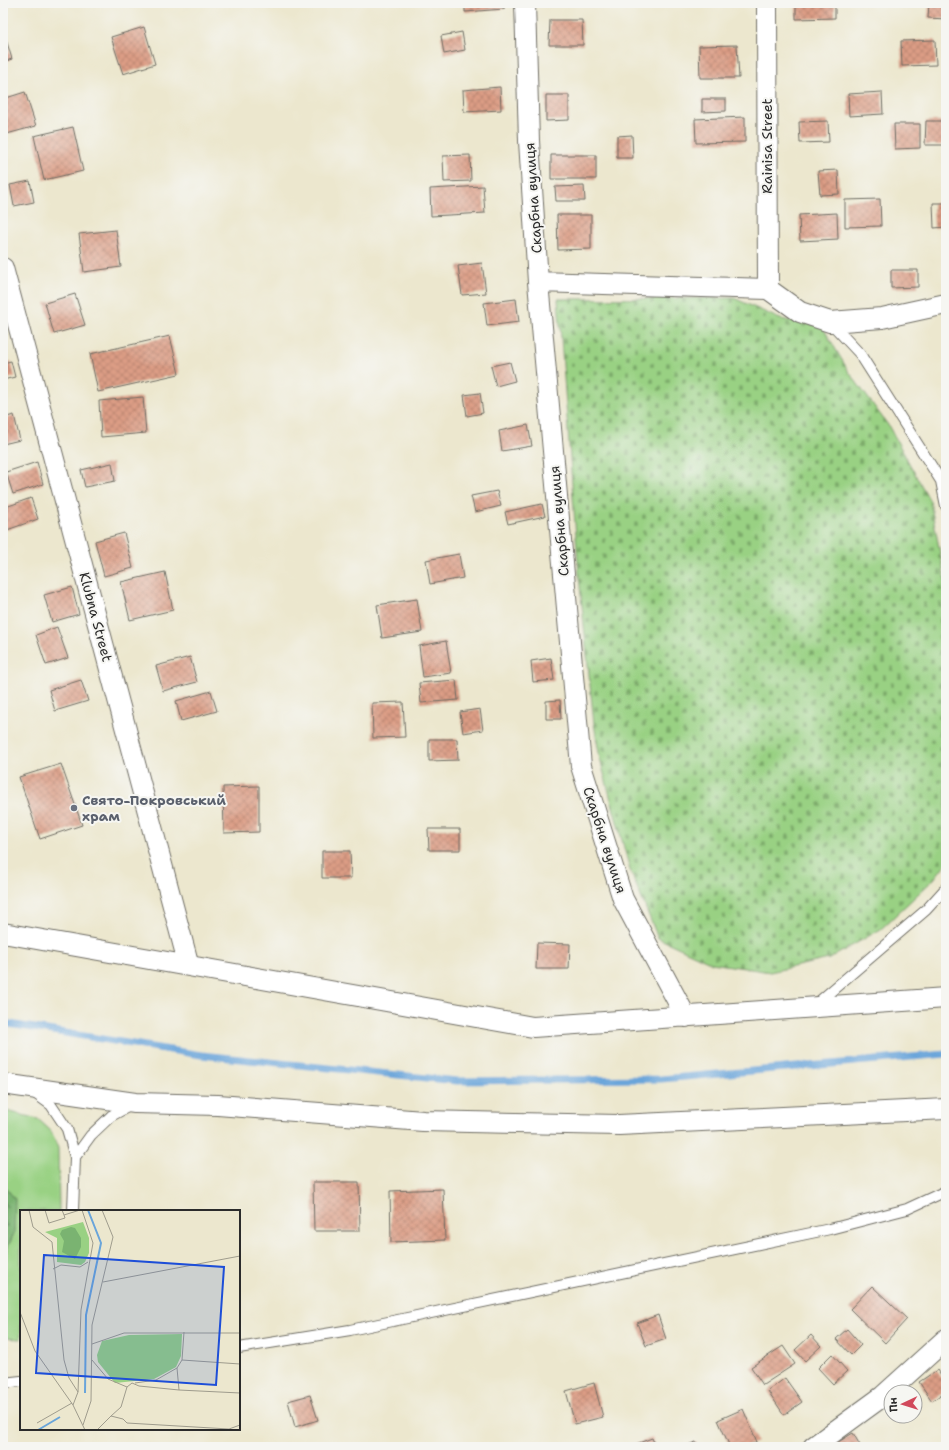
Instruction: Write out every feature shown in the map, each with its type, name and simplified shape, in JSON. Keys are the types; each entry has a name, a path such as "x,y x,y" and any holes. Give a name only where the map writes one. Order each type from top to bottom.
{"street":[{"name":"Скарбна вулиця","path":"524,3 529,141 538,282 581,766 623,899 686,1017"},
{"name":"Rainisa Street","path":"767,3 768,289"},
{"name":"Klubna Street","path":"3,268 188,966"},
{"path":"538,282 768,289 800,312 830,322 882,318 946,304"},
{"path":"3,933 533,1027 946,998"},
{"path":"3,1084 135,1103 218,1105 423,1121 619,1126 946,1109"},
{"path":"813,1447 883,1396 946,1339"}],"lane":[{"path":"830,322 860,354 941,481 946,506"},
{"path":"812,1008 926,910 946,888"},
{"path":"28,1088 51,1106 68,1130 75,1158 73,1210"},
{"path":"75,1158 91,1135 111,1116 135,1103"},
{"path":"240,1348 350,1330 830,1229 907,1209 946,1191"},
{"path":"3,1383 20,1381"}],"green space":[{"path":"734,298 780,319 822,326 849,372 888,425 930,501 946,584 946,863 934,879 881,929 829,959 770,972 712,963 658,938 630,870 600,759 594,724 579,576 558,299"},
{"path":"3,1110 38,1119 51,1131 58,1148 59,1210 20,1210 20,1339 3,1338 3,1258 14,1233 3,1184"},
{"path":"3,1184 15,1199 14,1233 3,1258"}],"building":[{"path":"465,3 504,3 504,9 465,12"},
{"path":"796,3 835,3 835,18 796,19"},
{"path":"929,3 946,3 946,19 928,18"},
{"path":"550,20 582,20 583,45 549,45"},
{"path":"144,27 155,64 123,74 111,37"},
{"path":"3,29 12,59 3,62"},
{"path":"462,32 465,50 444,54 441,36"},
{"path":"935,40 936,65 902,66 901,41"},
{"path":"737,45 739,78 700,78 699,46"},
{"path":"500,87 501,110 464,112 463,90"},
{"path":"25,92 36,126 3,135 3,99"},
{"path":"882,92 883,114 849,116 848,94"},
{"path":"546,95 569,95 569,120 546,121"},
{"path":"702,99 726,99 726,111 702,112"},
{"path":"745,117 745,142 696,143 695,119"},
{"path":"828,121 829,142 800,143 799,122"},
{"path":"926,121 946,121 946,145 925,145"},
{"path":"894,124 920,124 920,148 895,149"},
{"path":"73,127 83,171 44,180 34,136"},
{"path":"632,135 633,158 617,158 617,136"},
{"path":"470,155 471,181 444,182 443,156"},
{"path":"551,155 596,155 596,179 551,179"},
{"path":"838,170 839,194 820,195 818,171"},
{"path":"30,181 34,202 14,206 10,185"},
{"path":"483,186 485,213 431,216 430,189"},
{"path":"584,186 585,201 556,201 555,187"},
{"path":"880,199 881,226 845,227 845,200"},
{"path":"933,203 946,203 946,227 934,228"},
{"path":"837,213 838,239 800,241 799,215"},
{"path":"557,215 591,215 591,249 558,250"},
{"path":"116,230 121,267 84,272 79,234"},
{"path":"482,263 486,293 462,295 458,266"},
{"path":"891,270 918,270 918,287 891,288"},
{"path":"75,294 85,325 54,334 45,303"},
{"path":"516,299 519,322 487,326 484,303"},
{"path":"170,336 179,374 98,392 90,354"},
{"path":"11,361 15,377 3,380 3,363"},
{"path":"510,362 515,381 496,386 491,366"},
{"path":"480,393 483,413 467,416 464,395"},
{"path":"143,397 146,433 101,437 99,401"},
{"path":"14,415 20,440 3,444 3,418"},
{"path":"528,425 532,446 502,451 499,431"},
{"path":"37,462 43,484 13,494 6,472"},
{"path":"112,463 115,481 85,487 81,470"},
{"path":"497,491 501,506 475,512 471,496"},
{"path":"31,498 38,519 7,530 3,518 3,508"},
{"path":"542,504 545,516 508,524 505,512"},
{"path":"124,533 133,568 104,576 95,541"},
{"path":"459,554 463,578 430,584 426,560"},
{"path":"165,572 173,610 130,620 121,582"},
{"path":"72,587 79,614 52,622 44,595"},
{"path":"417,599 422,632 382,638 377,605"},
{"path":"57,627 68,658 46,665 36,635"},
{"path":"446,641 451,673 423,677 419,646"},
{"path":"190,657 197,682 163,691 156,666"},
{"path":"551,658 554,680 533,682 531,661"},
{"path":"81,680 88,701 55,711 49,690"},
{"path":"456,680 458,700 421,703 419,683"},
{"path":"211,691 217,711 181,721 176,701"},
{"path":"560,700 561,719 546,719 546,701"},
{"path":"403,702 405,737 373,738 372,703"},
{"path":"480,709 483,730 463,733 460,712"},
{"path":"429,739 457,739 458,760 429,761"},
{"path":"61,764 82,825 40,839 19,777"},
{"path":"259,786 259,832 224,833 223,787"},
{"path":"428,829 460,829 460,850 429,850"},
{"path":"322,851 350,851 351,878 322,878"},
{"path":"537,943 570,944 569,969 536,969"},
{"path":"313,1182 359,1182 360,1231 314,1231"},
{"path":"443,1189 445,1240 391,1242 390,1191"},
{"path":"872,1286 907,1319 885,1343 850,1309"},
{"path":"658,1315 666,1339 646,1346 637,1323"},
{"path":"847,1329 861,1345 851,1355 836,1339"},
{"path":"811,1335 821,1346 805,1361 795,1350"},
{"path":"783,1346 795,1364 763,1385 751,1367"},
{"path":"832,1354 847,1371 833,1384 818,1368"},
{"path":"937,1370 946,1383 946,1391 932,1401 923,1388 923,1384 919,1382"},
{"path":"785,1378 802,1402 784,1415 768,1391"},
{"path":"594,1383 603,1417 575,1424 566,1391"},
{"path":"310,1395 318,1420 295,1427 288,1401"},
{"path":"743,1409 757,1442 745,1447 730,1447 718,1420"},
{"path":"853,1433 861,1447 837,1447 835,1444"},
{"path":"652,1438 656,1447 628,1447"},
{"path":"696,1442 698,1447 682,1447"}],"waterway":[{"path":"3,1023 201,1055 457,1081 661,1079 946,1054"}],"place":[{"name":"Свято-Покровський храм","path":"74,808"}]}
